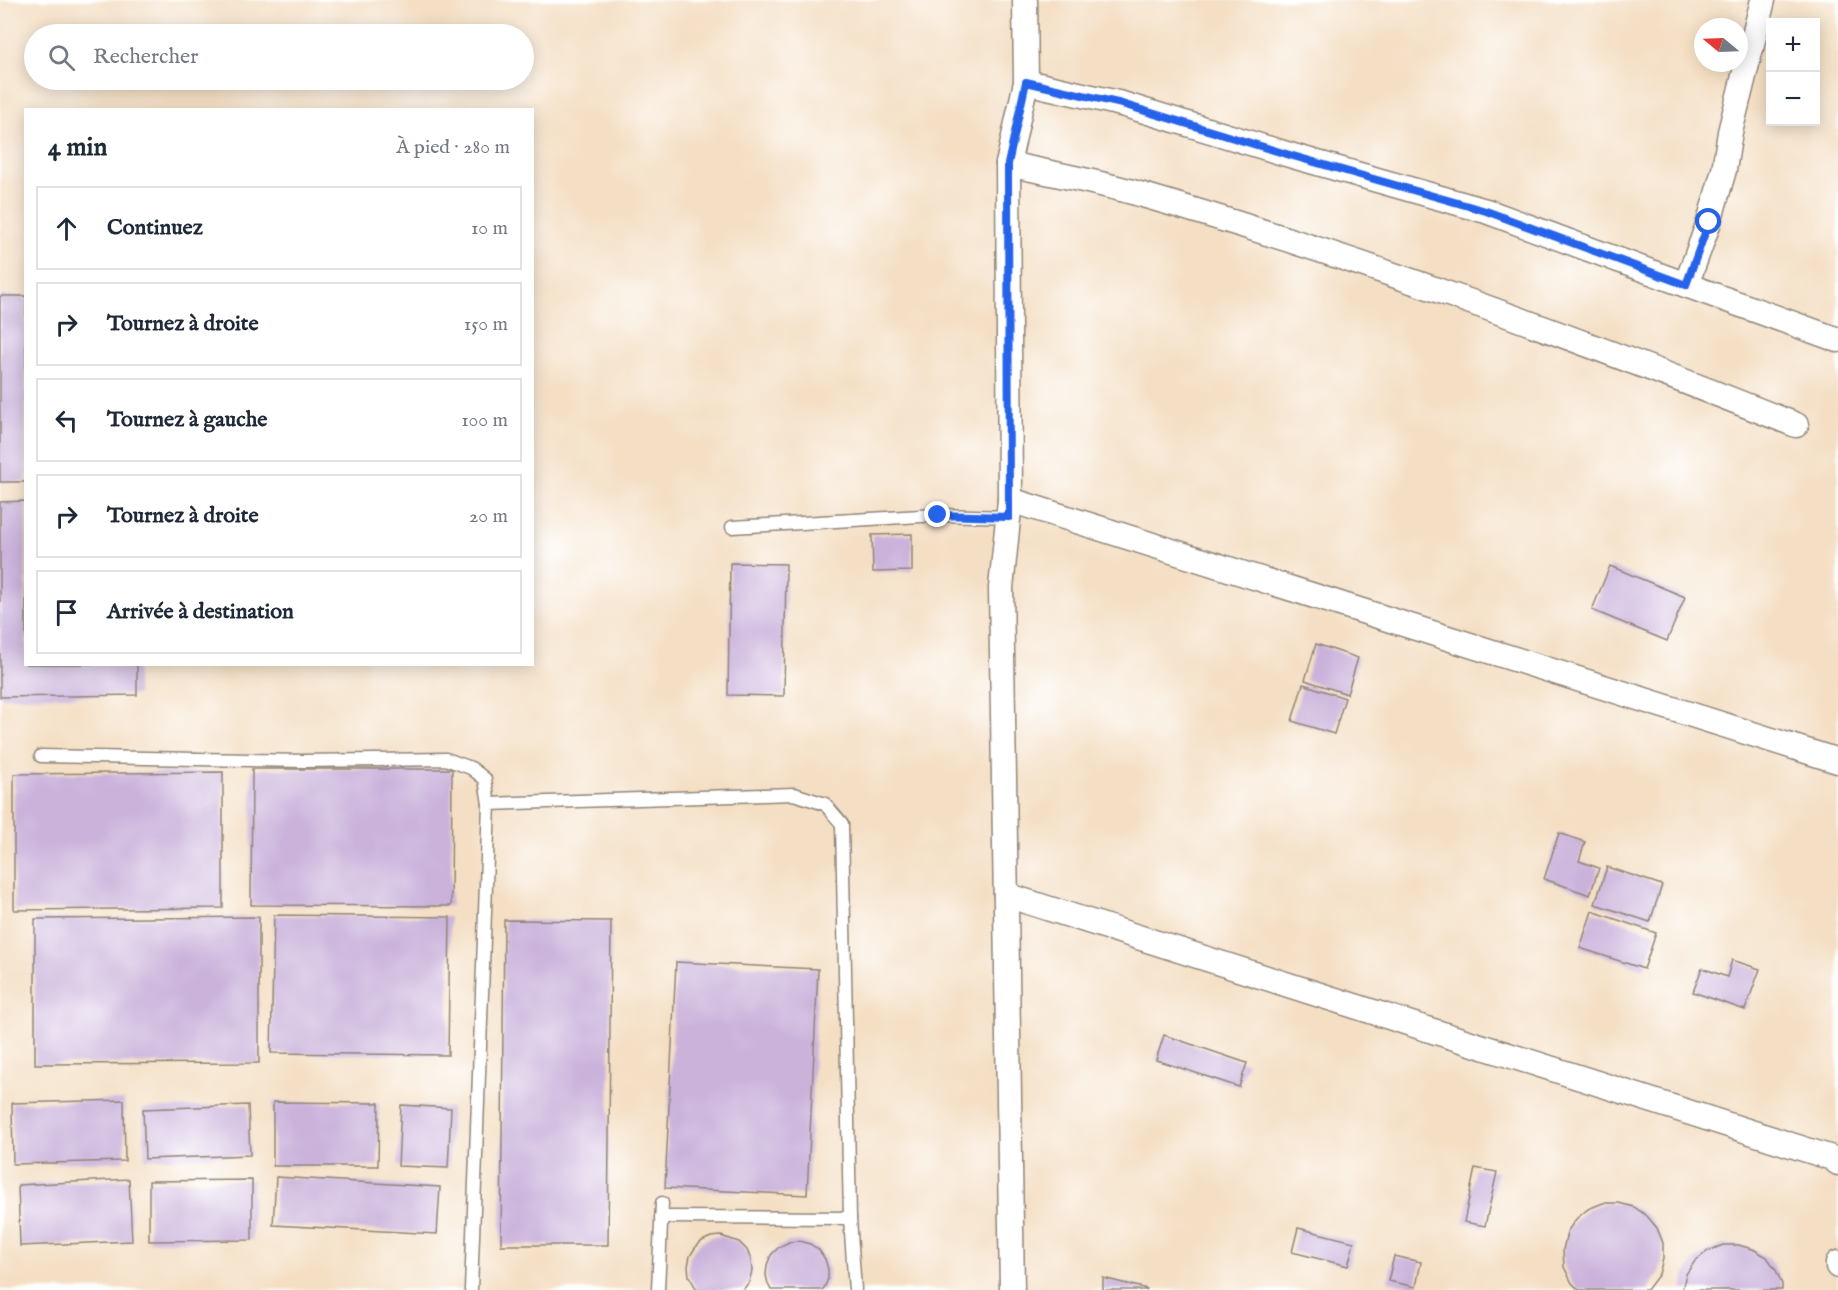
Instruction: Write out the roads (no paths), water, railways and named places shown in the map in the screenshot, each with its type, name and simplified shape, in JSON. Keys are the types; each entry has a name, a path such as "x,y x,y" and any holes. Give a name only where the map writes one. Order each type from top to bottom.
{"street":[{"path":"1012,1290 1001,588 1010,508 1008,164 1026,82 1025,0"},
{"path":"1686,285 1709,222 1724,170 1730,132 1763,0"},
{"path":"1026,82 1122,104 1486,211 1838,340"},
{"path":"1008,164 1134,192 1348,260 1670,375 1796,425"},
{"path":"1010,508 1838,761"},
{"path":"1006,895 1832,1158 1838,1163"}],"lane":[{"path":"732,527 938,515 1010,508"},
{"path":"41,756 304,761 446,759 471,768 485,779 489,804 471,1290"},
{"path":"489,804 794,794 825,804 842,824 850,1218 855,1290"},
{"path":"658,1290 662,1203"},
{"path":"661,1217 850,1218"}]}
